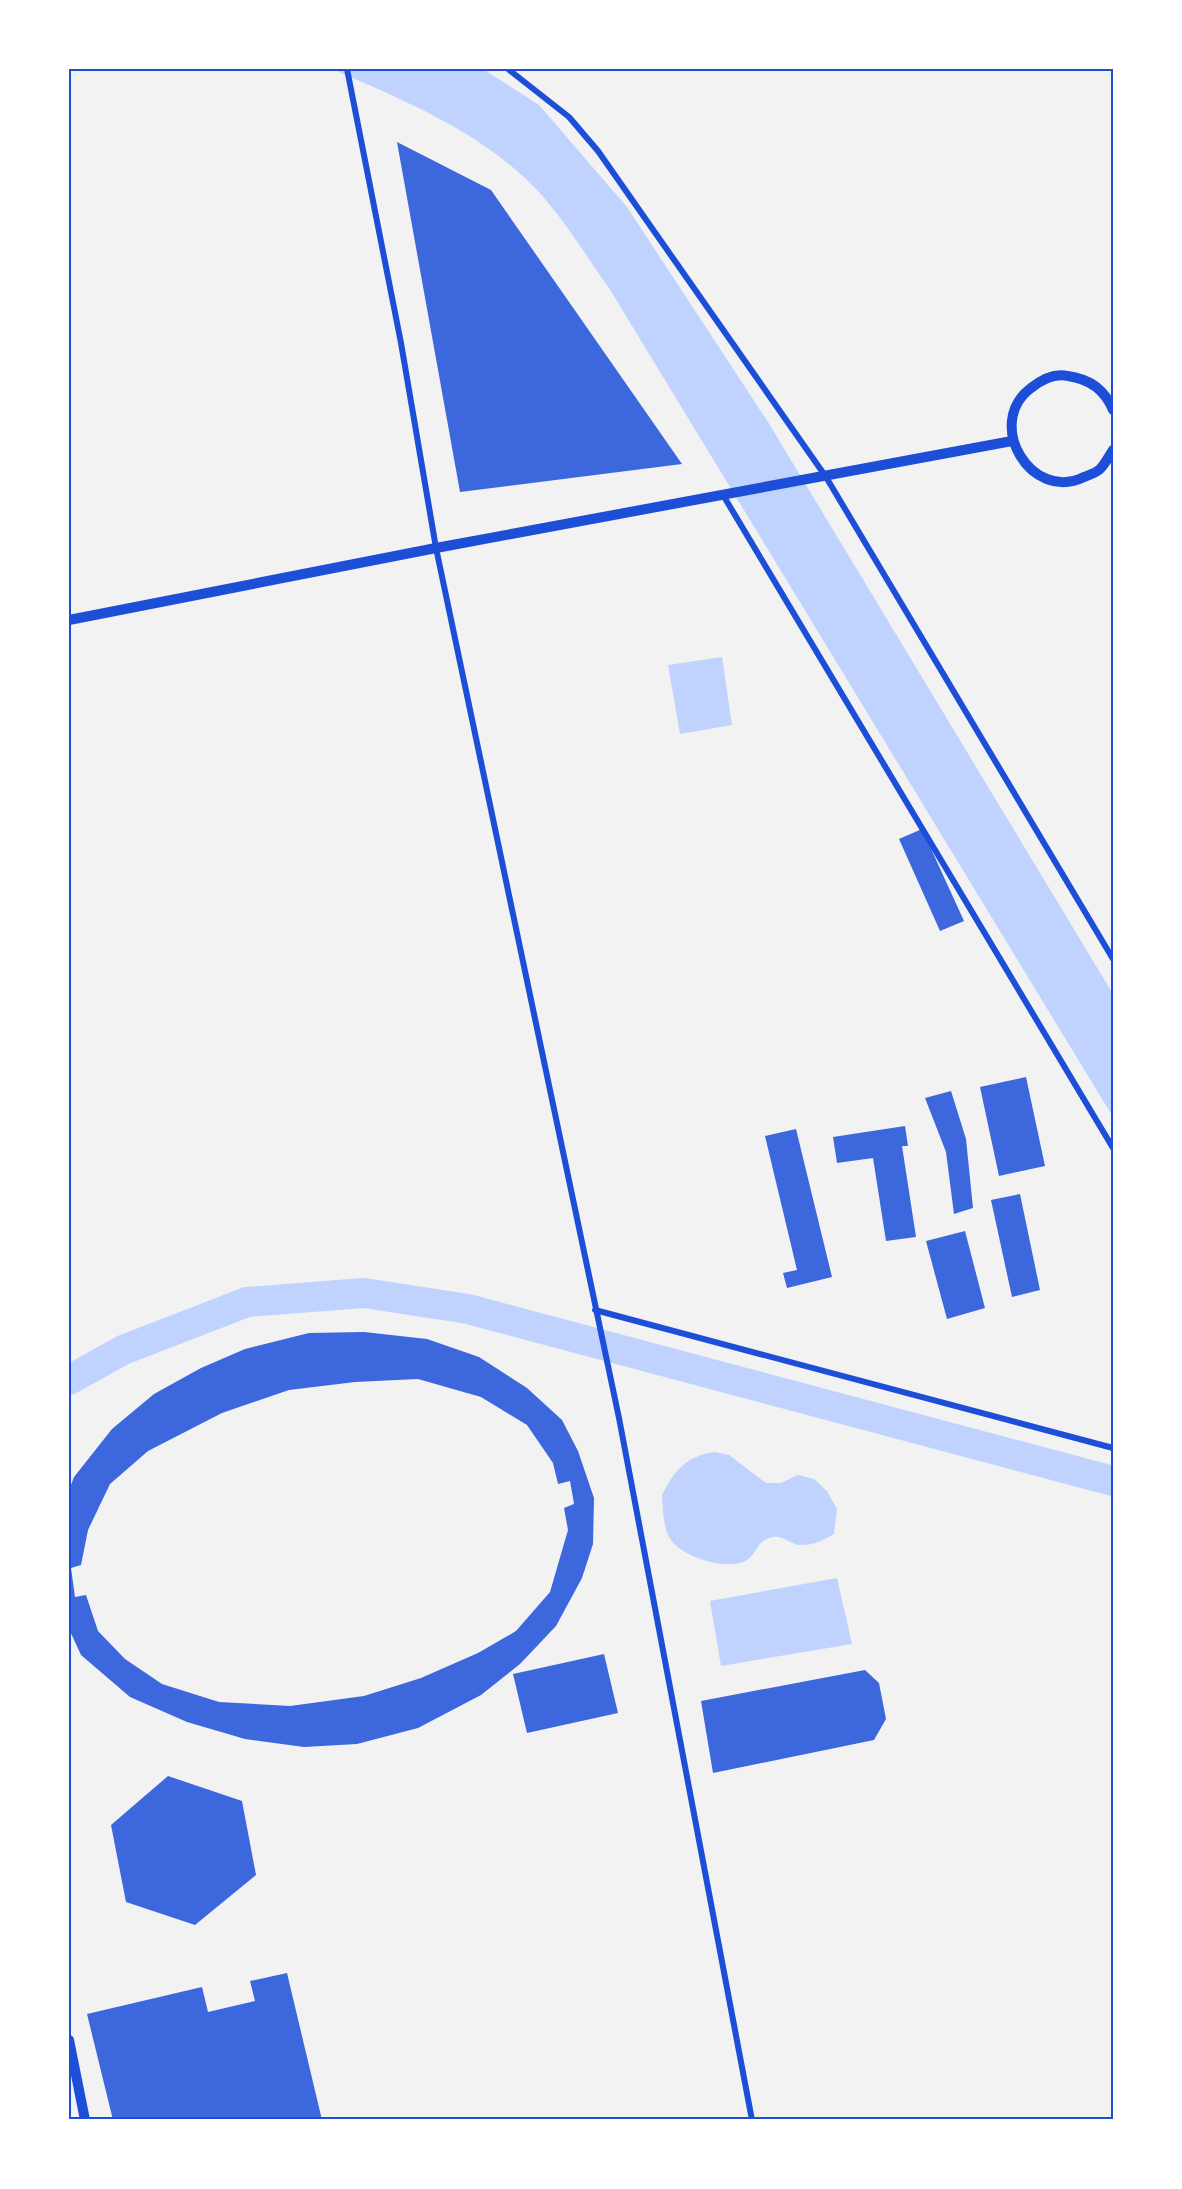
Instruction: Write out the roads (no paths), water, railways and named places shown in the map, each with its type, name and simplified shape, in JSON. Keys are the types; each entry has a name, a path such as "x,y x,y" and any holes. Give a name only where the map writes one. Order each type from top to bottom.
{"street":[{"path":"347,69 401,343 436,548 619,1418 752,2120"},
{"path":"508,69 569,117 598,151 826,477 1113,959"},
{"path":"1113,410 1108,397 1090,381 1066,375 1042,380 1023,394 1012,416 1012,441 1024,465 1047,480 1075,482 1099,470 1113,450"},
{"path":"69,620 436,548 1012,441"},
{"path":"723,495 1113,1148"},
{"path":"595,1310 1113,1448"},
{"path":"69,2040 85,2120"}],"water":[{"path":"332,69 483,69 539,105 627,207 768,422 1113,994 1113,1117 609,288 560,218 526,179 482,144 434,116"},
{"path":"722,657 732,725 680,734 668,665"},
{"path":"715,1452 729,1455 766,1483 781,1483 798,1475 814,1479 827,1491 837,1509 834,1534 809,1545 796,1544 780,1537 773,1537 763,1541 747,1560 738,1563 706,1561 685,1552 668,1535 662,1495 682,1466 696,1457"},
{"path":"837,1578 852,1644 721,1666 710,1601"}],"waterway":[{"path":"69,1380 123,1350 247,1302 364,1293 468,1309 1113,1481"}]}
